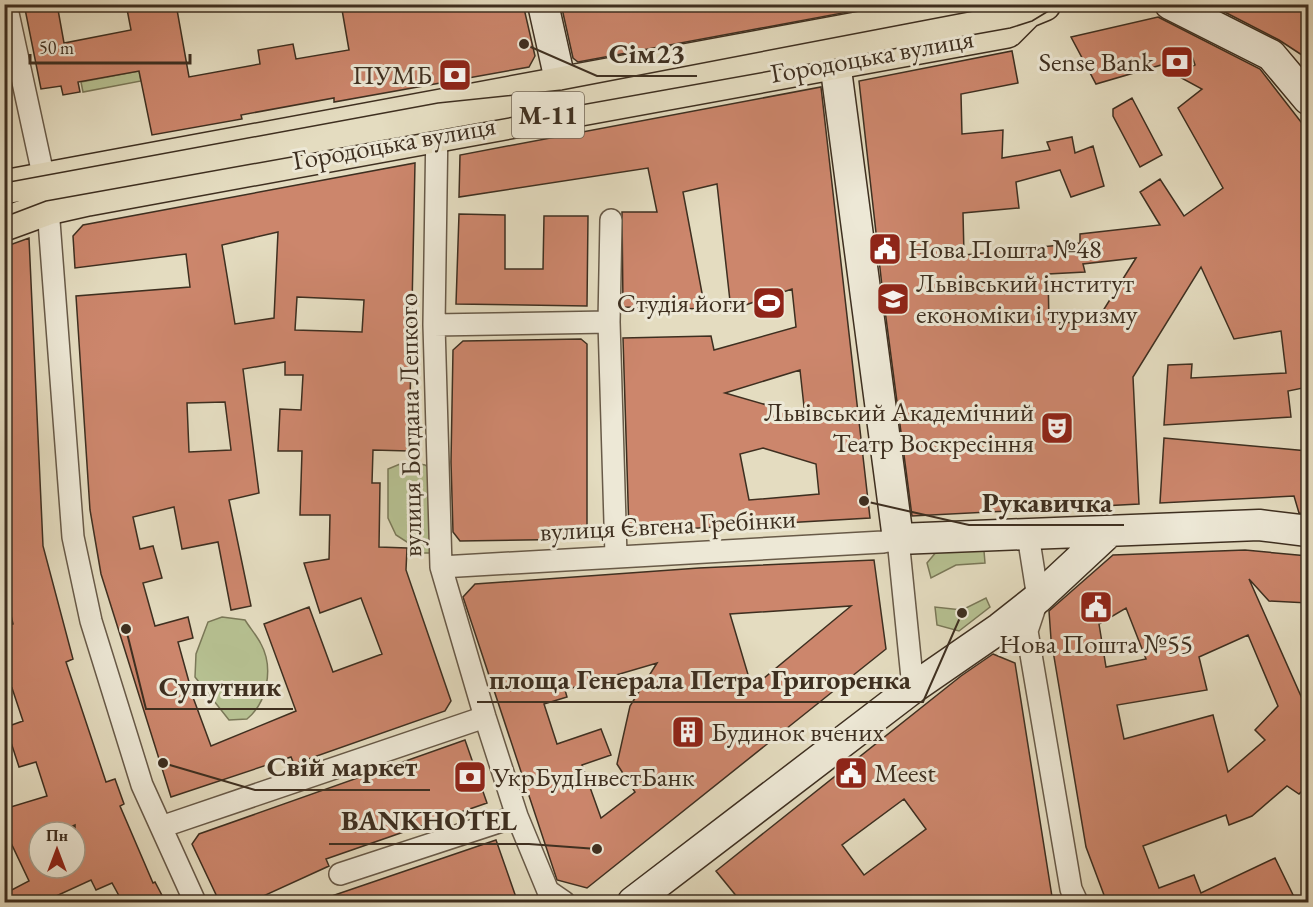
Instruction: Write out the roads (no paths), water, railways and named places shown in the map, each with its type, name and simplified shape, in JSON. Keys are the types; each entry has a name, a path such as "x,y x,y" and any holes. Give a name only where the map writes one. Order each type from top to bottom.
{"main road":[{"name":"Городоцька вулиця","path":"833,49 992,4"},
{"name":"Городоцька вулиця","path":"4,224 46,194 833,49 1007,31 1026,6"},
{"name":"М-11","path":"4,187 46,194"}],"street":[{"path":"6,4 46,194 73,537 82,584 100,651 142,785 195,903"},
{"path":"543,4 564,98"},
{"path":"1170,4 1272,55 1308,99"},
{"path":"833,49 898,539 913,688"},
{"name":"вулиця Богдана Лепкого","path":"437,121 434,325 441,567 485,717 518,816 548,891 564,903"},
{"path":"611,220 609,322 616,556"},
{"path":"434,325 609,322"},
{"path":"898,539 1259,525 1308,531"},
{"path":"633,903 913,688 1038,598 1110,531"},
{"path":"1028,535 1038,598 1027,631 1071,889 1077,903"},
{"name":"вулиця Євгена Гребінки","path":"441,567 871,543 898,539"},
{"path":"161,827 485,717"},
{"path":"340,874 518,816"}],"tram line":[{"path":"4,183 438,103 562,90 1010,4"},
{"path":"4,217 46,201 1010,28 1032,21 1060,4"}],"place":[{"name":"Сім23","path":"524,44"},
{"name":"Sense Bank","path":"1177,62"},
{"name":"ПУМБ","path":"455,75"},
{"name":"Нова Пошта №48","path":"885,249"},
{"name":"Львівський інститут економіки і туризму","path":"893,299"},
{"name":"Студія йоги","path":"769,303"},
{"name":"Львівський Академічний Театр Воскресіння","path":"1057,428"},
{"name":"Рукавичка","path":"864,501"},
{"name":"Нова Пошта №55","path":"1096,607"},
{"name":"площа Генерала Петра Григоренка","path":"962,613"},
{"name":"Супутник","path":"126,629"},
{"name":"Будинок вчених","path":"688,732"},
{"name":"Свій маркет","path":"163,763"},
{"name":"Meest","path":"851,773"},
{"name":"УкрБудІнвестБанк","path":"470,777"},
{"name":"BANKHOTEL","path":"597,849"}]}
